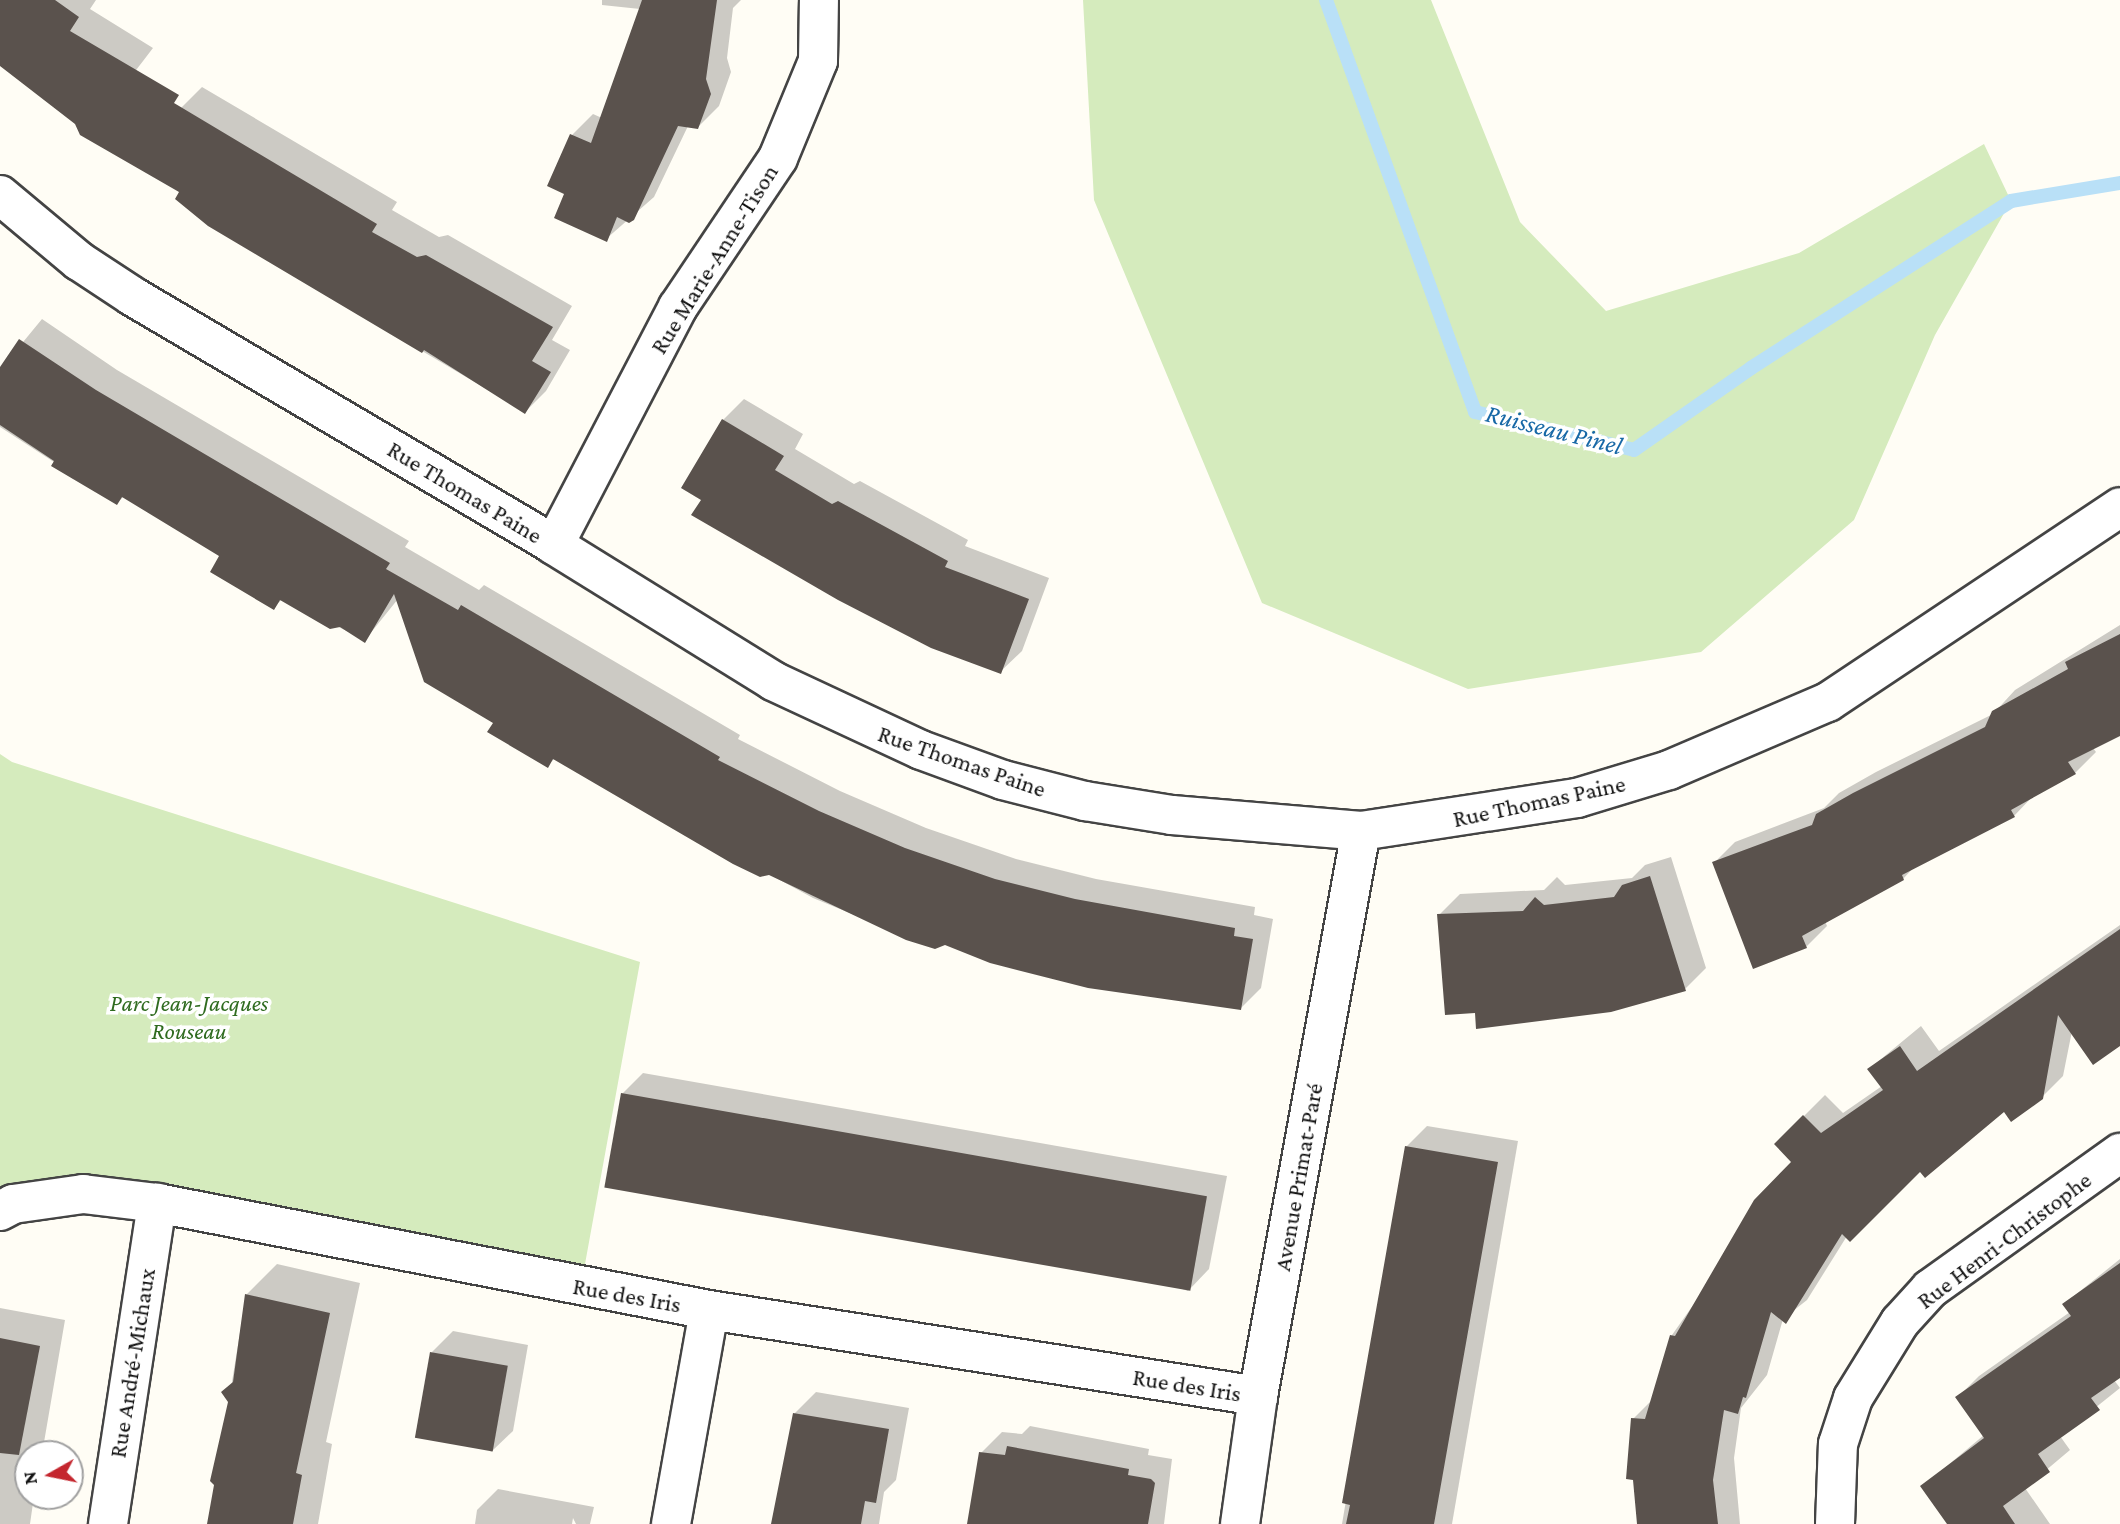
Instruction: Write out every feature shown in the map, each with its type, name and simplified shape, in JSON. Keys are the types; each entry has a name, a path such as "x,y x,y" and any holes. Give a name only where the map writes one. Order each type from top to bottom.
{"street":[{"name":"Rue Marie-Anne-Tison","path":"554,545 678,307 778,158 818,61 819,0"},
{"name":"Rue Thomas Paine","path":"0,195 79,261 132,296 554,545 773,681 909,745 1003,780 1085,801 1172,816 1361,831 1577,797 1669,770 1759,734 1828,702 1892,663 2120,507"},
{"name":"Avenue Primat-Paré","path":"1240,1524 1258,1396 1361,831"},
{"name":"Rue Henri-Christophe","path":"1835,1524 1838,1444 1853,1398 1900,1322 1930,1289 2120,1153"},
{"name":"Rue des Iris","path":"0,1211 13,1204 83,1194 157,1203 709,1310 1258,1396"},
{"name":"Rue André-Michaux","path":"108,1524 157,1203"},
{"path":"671,1524 709,1310"}],"green space":[{"path":"1083,0 1431,0 1520,222 1606,311 1799,253 1984,144 2011,201 1935,335 1854,520 1701,652 1468,689 1262,603 1094,200"},
{"name":"Parc Jean-Jacques Rouseau","path":"0,754 12,762 640,962 581,1286 157,1203 0,1211"}],"building":[{"path":"0,0 55,0 79,17 70,31 179,95 174,103 377,224 372,232 417,257 426,255 553,327 532,361 551,372 525,414 424,350 422,353 208,226 175,199 179,192 80,135 75,124 0,66"},
{"path":"642,0 717,0 706,79 711,94 698,129 678,126 634,220 629,223 617,217 607,242 554,218 564,194 547,186 570,134 591,143"},
{"path":"19,339 96,390 390,563 386,569 458,610 461,605 720,757 718,760 819,811 905,848 995,879 1075,899 1235,928 1234,936 1253,939 1241,1010 1088,988 990,963 945,945 935,949 906,940 769,875 760,877 733,864 553,759 548,768 487,732 493,723 424,682 394,594 365,643 340,627 330,629 280,600 274,610 210,572 219,556 122,497 117,505 51,466 54,461 0,425 0,367"},
{"path":"722,419 784,456 775,470 832,504 838,501 948,561 945,567 1029,599 1001,674 931,648 838,600 691,515 701,500 681,488"},
{"path":"2120,634 2120,736 2068,762 2076,774 2011,810 2015,817 1902,875 1904,880 1802,936 1807,948 1753,969 1712,862 1812,825 1816,814 1853,793 1985,727 1992,711 2068,669 2065,662"},
{"path":"1650,876 1686,991 1611,1012 1476,1029 1475,1013 1445,1015 1437,914 1523,911 1535,897 1544,905 1614,897 1622,885"},
{"path":"2120,929 2120,1046 2093,1065 2058,1015 2043,1099 2011,1122 2004,1112 1925,1178 1920,1172 1850,1242 1842,1234 1786,1324 1771,1312 1746,1398 1743,1397 1738,1414 1724,1410 1713,1480 1718,1524 1637,1524 1633,1480 1626,1479 1631,1418 1645,1419 1670,1335 1675,1336 1754,1200 1791,1162 1774,1144 1803,1115 1821,1133 1883,1090 1867,1069 1900,1046 1917,1071"},
{"path":"621,1093 1207,1196 1190,1291 604,1188"},
{"path":"1405,1146 1498,1162 1434,1524 1346,1524 1350,1505 1342,1503"},
{"path":"2120,1263 2120,1378 2091,1398 2100,1410 2038,1454 2050,1472 2003,1506 2015,1524 1947,1524 1920,1486 1984,1438 1955,1397 2071,1316 2062,1304"},
{"path":"245,1294 330,1313 296,1473 302,1475 293,1524 207,1524 214,1485 210,1481 228,1402 221,1392 233,1382"},
{"path":"0,1338 40,1346 22,1440 14,1440 14,1454 0,1453"},
{"path":"430,1352 508,1366 493,1451 415,1438"},
{"path":"793,1413 889,1429 876,1503 865,1501 861,1524 771,1524"},
{"path":"1007,1446 1129,1469 1128,1475 1151,1479 1155,1483 1148,1524 967,1524 979,1452 1005,1455"}],"waterway":[{"name":"Ruisseau Pinel","path":"1326,0 1475,412 1634,450 1751,368 2011,201 2120,183"}]}
